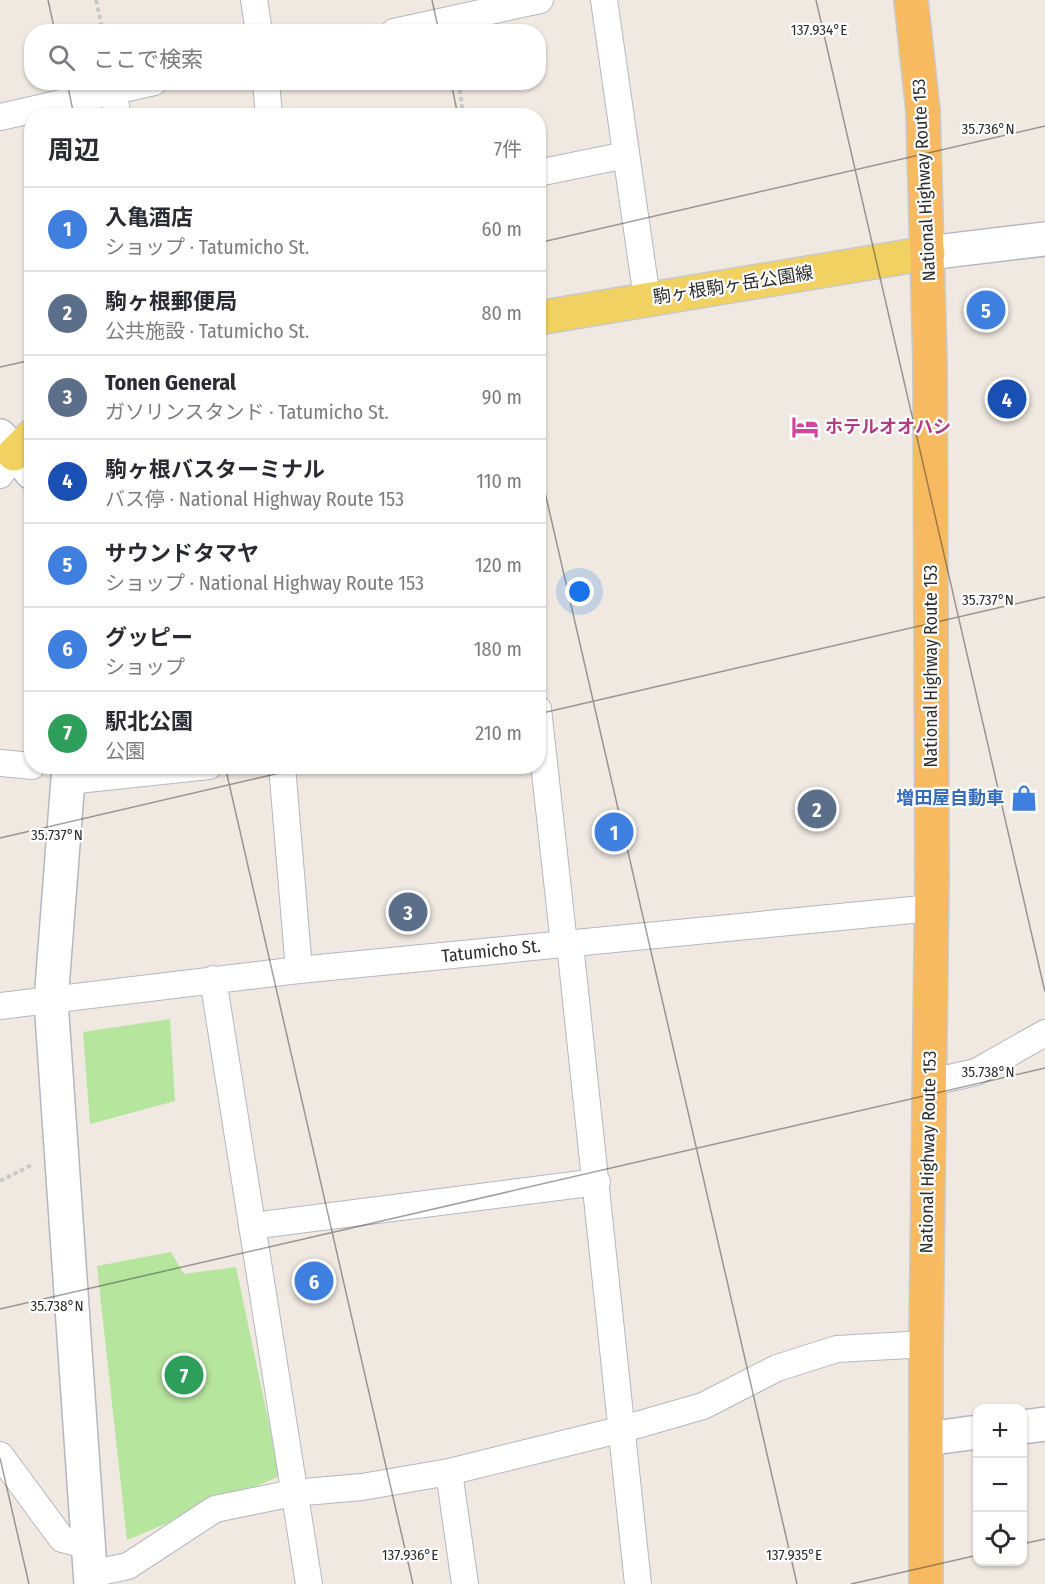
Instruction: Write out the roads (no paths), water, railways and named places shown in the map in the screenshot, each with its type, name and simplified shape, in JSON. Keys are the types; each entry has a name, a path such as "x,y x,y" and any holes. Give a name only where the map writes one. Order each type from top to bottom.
{"highway":[{"name":"National Highway Route 153","path":"911,0 923,111 928,253 932,908 928,1083 926,1584"}],"main road":[{"name":"駒ヶ根駒ヶ岳公園線","path":"546,317 928,253"}],"street":[{"path":"254,0 258,24"},
{"path":"430,24 540,0"},
{"path":"604,0 647,299"},
{"path":"80,108 115,104 140,90"},
{"path":"267,90 268,108"},
{"path":"0,117 24,114"},
{"path":"546,171 626,155"},
{"path":"928,253 1045,239"},
{"path":"0,764 24,766"},
{"path":"61,774 51,1001 90,1568"},
{"path":"283,774 299,970"},
{"path":"546,774 597,1182 639,1584"},
{"name":"Tatumicho St.","path":"0,1006 213,979 932,908"},
{"path":"213,979 309,1584"},
{"path":"928,1083 976,1072 1045,1033"},
{"path":"252,1226 597,1182"},
{"path":"0,1455 62,1539 90,1568 128,1566 215,1509 293,1493 362,1487 449,1472 623,1429 702,1406 777,1368 837,1349 926,1344"},
{"path":"1027,1426 1045,1424"},
{"path":"926,1438 973,1433"},
{"path":"449,1472 465,1584"}],"place":[{"name":"サウンドタマヤ","path":"986,310"},
{"name":"駒ヶ根バスターミナル","path":"1007,399"},
{"name":"ホテルオオハシ","path":"805,427"},
{"name":"増田屋自動車","path":"1024,798"},
{"name":"駒ヶ根郵便局","path":"817,809"},
{"name":"入亀酒店","path":"614,832"},
{"name":"Tonen General","path":"408,912"},
{"name":"グッピー","path":"314,1281"},
{"name":"駅北公園","path":"184,1375"}]}
